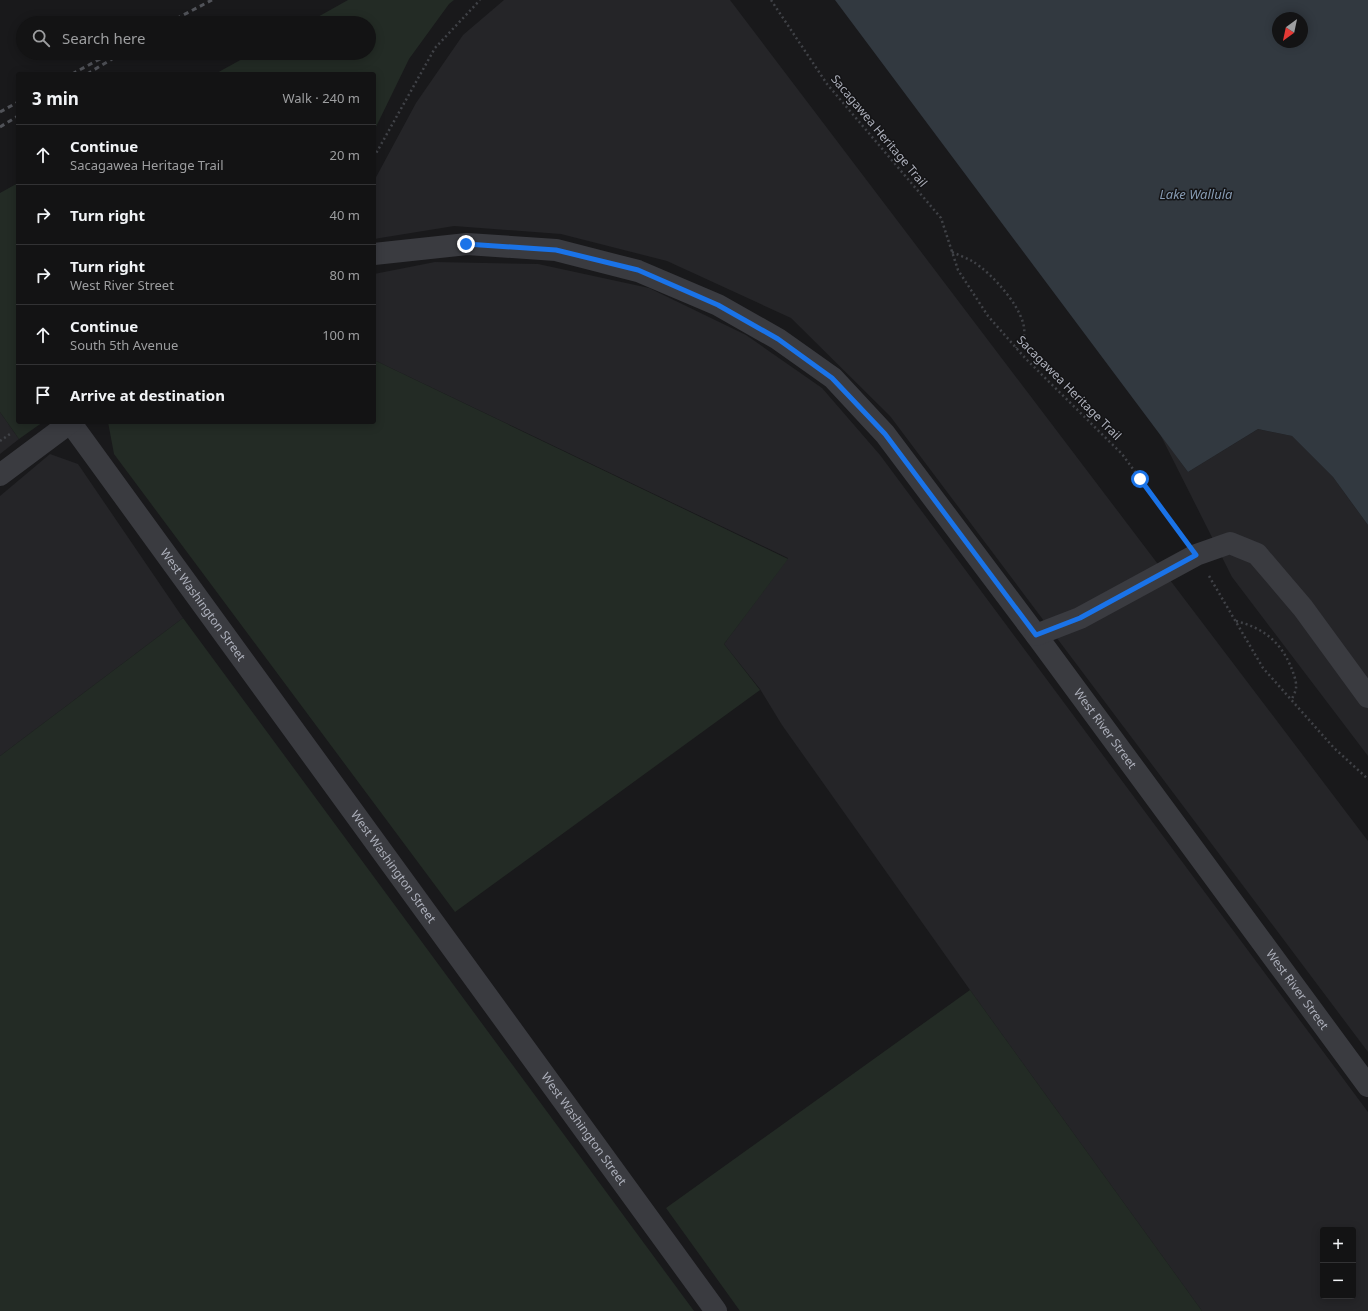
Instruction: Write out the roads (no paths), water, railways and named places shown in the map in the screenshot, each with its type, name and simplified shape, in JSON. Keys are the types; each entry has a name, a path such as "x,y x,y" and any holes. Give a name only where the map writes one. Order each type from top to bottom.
{"street":[{"name":"West River Street","path":"376,254 466,244 556,250 638,270 725,309 778,339 832,378 885,434 1036,635 1368,1086"},
{"path":"0,475 68,424"},
{"name":"West Washington Street","path":"72,424 716,1311"},
{"path":"1036,635 1080,618 1196,555 1230,543 1257,554 1303,608 1368,697"}],"water":[{"name":"Lake Wallula","path":"835,0 1368,0 1368,525 1333,477 1292,436 1258,429 1188,472"}],"railway":[{"path":"181,16 212,0"},
{"path":"76,72 98,60"},
{"path":"90,72 110,60"},
{"path":"0,112 16,103"},
{"path":"0,127 16,117"}]}
